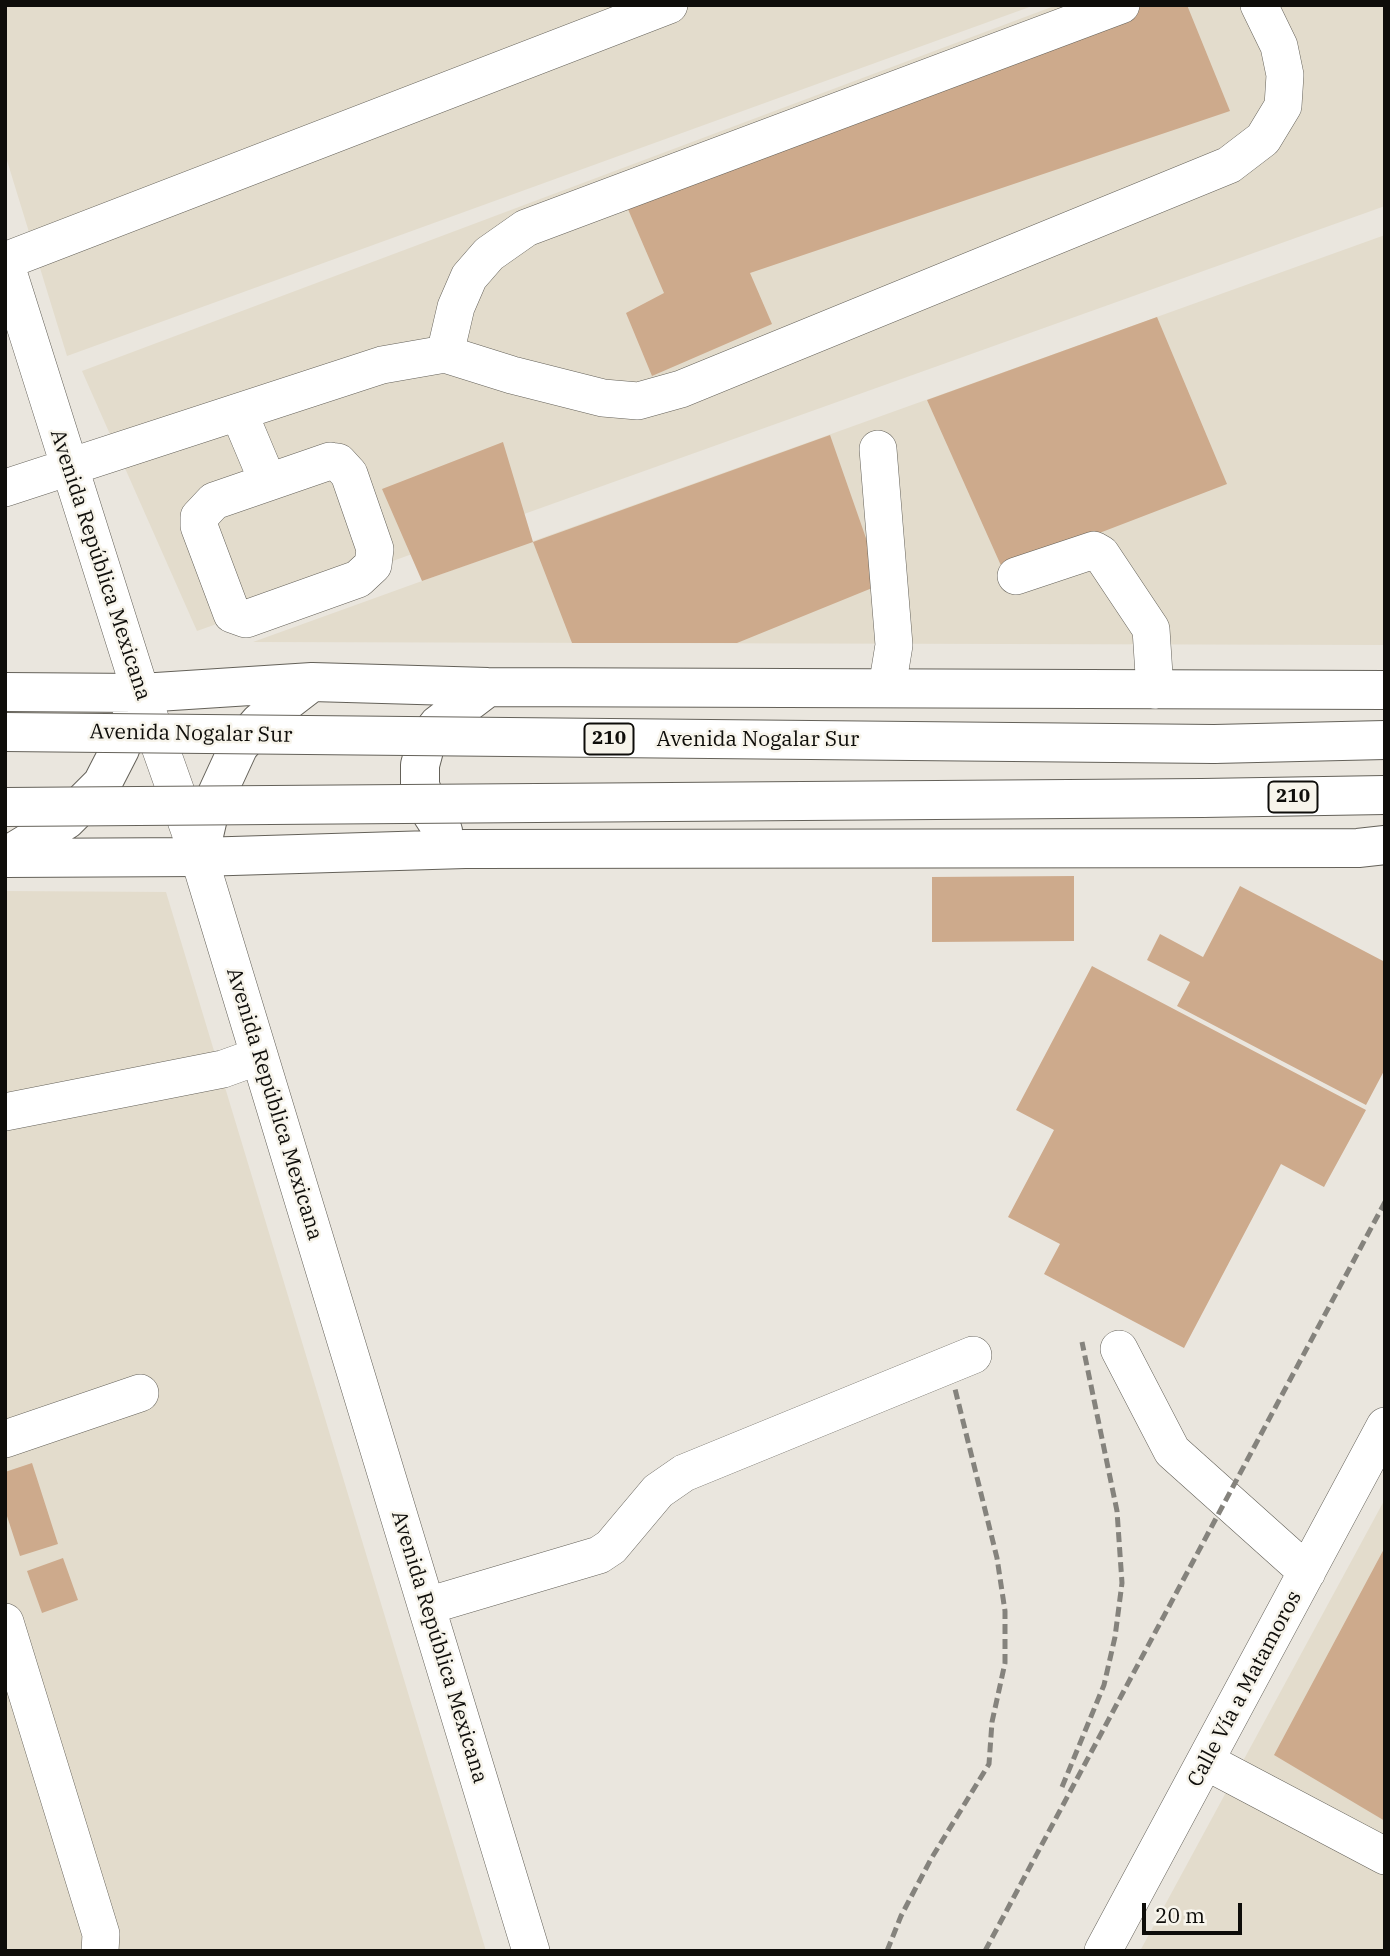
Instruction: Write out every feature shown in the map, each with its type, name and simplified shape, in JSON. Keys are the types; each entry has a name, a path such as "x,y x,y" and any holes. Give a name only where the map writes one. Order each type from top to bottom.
{"highway":[{"path":"199,858 210,809 239,746 260,723 312,682"},
{"path":"5,692 141,694 312,682 488,687 1385,691"},
{"path":"465,849 438,826 428,808 420,785 420,765 427,739 438,724 488,687"},
{"path":"5,857 66,820 102,784 120,749 141,694"},
{"name":"Avenida Nogalar Sur","path":"5,732 1214,744 1385,740"},
{"name":"210","path":"5,807 1385,796"},
{"path":"5,857 199,858 465,849 1358,848 1385,845"}],"street":[{"path":"5,262 669,5"},
{"path":"445,354 456,307 469,277 489,254 526,228 1121,5"},
{"path":"5,488 382,365 445,354 590,395 638,401 681,389 1229,165 1263,139 1283,106 1285,75 1279,46 1259,5"},
{"name":"Avenida República Mexicana","path":"5,262 141,694 199,858 531,1951"},
{"path":"239,413 268,482"},
{"path":"878,449 894,645 887,688"},
{"path":"330,461 338,462 349,474 376,549 375,558 367,573 358,579 246,619 232,614 228,607 199,517 214,501 268,482 330,461"},
{"path":"1016,576 1094,550 1101,554 1151,629 1155,690"},
{"path":"5,1112 223,1069 259,1056"},
{"path":"1119,1349 1172,1451 1307,1572"},
{"path":"427,1606 598,1555 611,1547 658,1491 684,1472 973,1355"},
{"path":"5,1439 140,1393"},
{"name":"Calle Vía a Matamoros","path":"1103,1951 1207,1762 1385,1426"},
{"path":"5,1622 101,1934 100,1951"},
{"path":"1207,1762 1385,1856"}],"shaded area":[{"path":"5,5 1035,5 67,356 5,154"},
{"path":"1057,5 1385,5 1385,206 197,631 82,371"},
{"path":"1385,235 1385,645 253,642 422,581"},
{"path":"5,891 166,892 486,1951 5,1951"},
{"path":"1385,1499 1385,1951 1140,1951"}],"building":[{"path":"1146,5 1187,5 1230,111 750,273 772,324 652,376 626,313 664,293 624,200"},
{"path":"1157,317 1227,484 1003,570 927,400"},
{"path":"830,435 882,584 737,643 572,643 533,542"},
{"path":"503,442 533,542 422,581 382,489"},
{"path":"1074,876 1074,941 932,942 932,877"},
{"path":"1240,886 1385,962 1385,1069 1366,1105 1177,1006 1190,982 1147,960 1160,934 1203,957"},
{"path":"1092,966 1366,1110 1324,1187 1281,1164 1184,1348 1044,1274 1060,1244 1008,1217 1054,1130 1016,1110"},
{"path":"32,1463 58,1544 20,1556 5,1510 5,1472"},
{"path":"1385,1547 1385,1821 1274,1755"},
{"path":"63,1558 78,1600 42,1613 27,1571"}],"railway":[{"path":"985,1951 1385,1202"},
{"path":"1062,1787 1104,1685 1115,1637 1122,1583 1117,1511 1082,1342"},
{"path":"887,1951 901,1916 931,1859 989,1764 992,1722 1005,1663 1005,1611 997,1558 955,1389"}]}
